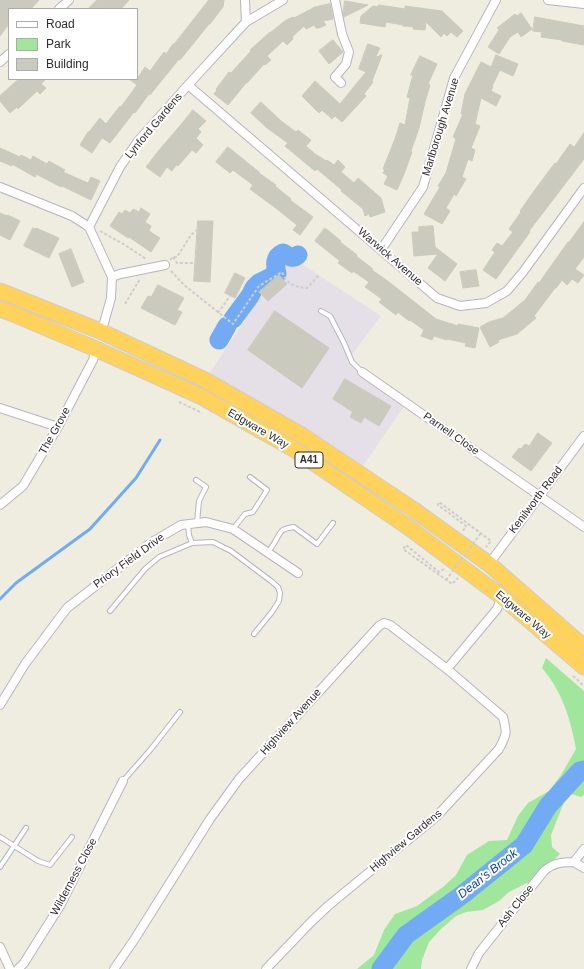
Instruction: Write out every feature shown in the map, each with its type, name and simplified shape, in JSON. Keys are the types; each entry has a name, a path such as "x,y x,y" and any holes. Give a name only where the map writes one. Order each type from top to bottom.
{"highway":[{"name":"Edgware Way","path":"0,291 100,331 205,380 303,436 414,510 489,564 584,647"},
{"name":"Edgware Way","path":"0,309 96,349 202,397 292,448 408,527 502,597 584,667"}],"street":[{"path":"60,8 69,0"},
{"path":"245,0 246,22"},
{"name":"Lynford Gardens","path":"89,227 120,167 138,141 246,22 283,0"},
{"path":"334,0 342,34 349,52 346,64 335,77 341,83"},
{"name":"Marlborough Avenue","path":"381,250 423,187 454,78 496,0"},
{"path":"548,0 584,4"},
{"path":"0,62 8,55"},
{"name":"Warwick Avenue","path":"188,85 438,298 460,306 486,303 507,291 523,272 584,188"},
{"path":"0,187 72,216 89,227 112,277 111,298 104,323 100,331"},
{"path":"112,277 161,266"},
{"name":"The Grove","path":"0,505 23,486 58,427 93,360 96,349"},
{"name":"Parnell Close","path":"362,372 584,527"},
{"path":"0,408 58,427"},
{"name":"Kenilworth Road","path":"489,564 584,436"},
{"name":"Priory Field Drive","path":"0,704 25,664 67,608 152,542 181,525 206,522 233,529 298,573"},
{"path":"447,669 497,609 502,597"},
{"name":"Highview Avenue","path":"114,969 134,940 210,819 239,779 379,626 384,623 390,624 447,669"},
{"name":"Highview Gardens","path":"266,969 328,906 436,817 499,749 506,736 506,727 503,717 447,669"},
{"name":"Wilderness Close","path":"18,969 24,963 61,904 123,781"},
{"path":"584,849 574,862 584,868"},
{"name":"Ash Close","path":"471,969 479,953 544,871 550,866 558,863 574,862"},
{"path":"0,947 10,969"}],"lane":[{"path":"321,311 330,316 352,362 362,372"},
{"path":"233,529 245,514 253,512 267,490 250,477"},
{"path":"196,480 206,487 199,501 197,523"},
{"path":"268,553 279,533 286,528 294,527 317,544 333,523"},
{"path":"188,524 189,535 192,543"},
{"path":"110,611 145,569 159,557 192,543 213,542 227,549 278,587 280,593 279,601 254,634"},
{"path":"123,781 151,749 180,712"},
{"path":"0,867 26,828"},
{"path":"0,837 38,861 50,865 72,837"}],"path":[{"path":"89,227 102,232 161,266 177,277 184,286 233,324 259,286 282,272 285,279 292,285 300,288 307,288 319,276"},
{"path":"161,266 173,257 177,257 191,235 197,230"},
{"path":"173,257 177,263 195,263"},
{"path":"125,304 142,276 138,270"},
{"path":"218,313 230,296"},
{"path":"177,400 205,414"},
{"path":"462,532 466,526 438,505 439,502 491,541 487,546"},
{"path":"446,580 481,533"},
{"path":"440,566 445,569 439,572 406,545 403,549 452,584 459,578 450,572"}],"shaded area":[{"path":"288,255 381,316 347,361 407,402 358,473 205,380"}],"green space":[{"path":"546,658 584,691 584,795 581,797 571,794 566,797 551,835 552,847 560,854 533,880 509,892 499,901 483,910 466,912 456,916 429,942 422,960 421,969 357,969 374,955 384,930 395,914 417,906 443,887 456,875 467,855 489,841 507,840 518,816 528,803 549,791 561,775 576,749 565,706 555,686 542,668"}],"building":[{"path":"0,0 39,0 32,8 8,8 8,25 0,36"},
{"path":"97,0 129,0 122,8 89,8"},
{"path":"209,0 224,0 223,7 210,24 150,95 149,94 110,143 102,138 92,153 80,145 88,132 100,118 106,124 120,106 121,107 137,85 130,80 138,80 145,67 150,71 164,52 166,54"},
{"path":"345,1 368,5 344,17 343,13"},
{"path":"330,4 333,19 323,21 326,25 319,28 316,28 314,25 306,29 304,26 292,37 293,39 287,45 283,41 267,56 271,60 265,65 264,64 228,105 214,94 229,72 231,73 251,51 250,50 270,32 286,20 293,17 294,18 315,7"},
{"path":"379,5 405,9 405,6 442,11 463,31 457,37 451,32 447,36 444,33 441,37 426,22 425,30 413,29 414,27 386,22 385,27 360,23 361,16 373,6 378,7"},
{"path":"521,13 532,29 521,37 518,32 510,37 499,54 488,47 499,30 497,28 515,14 517,16"},
{"path":"535,17 584,26 584,45 541,37 542,32 533,31"},
{"path":"333,40 343,52 329,64 319,51"},
{"path":"368,44 380,48 376,56 378,57 382,55 372,81 373,82 364,94 366,96 342,122 335,116 332,119 322,110 319,113 302,96 315,81 340,104 366,72 359,69"},
{"path":"496,55 518,64 513,76 500,70 491,91 501,96 496,106 481,98 475,124 480,126 471,148 475,150 472,161 468,159 462,177 466,179 456,196 454,194 446,208 450,211 442,224 424,214 440,187 438,186 446,173 456,139 453,137 463,114 461,114 465,94 481,62 491,67"},
{"path":"420,56 437,64 428,84 430,85 419,128 411,151 412,152 397,190 384,184 388,176 383,173 385,170 383,169 400,123 405,125 410,98 407,97 413,75 411,75"},
{"path":"18,80 45,80 41,84 46,88 40,94 37,91 18,109 17,107 10,113 0,101 0,96"},
{"path":"261,102 281,121 296,132 298,130 311,140 306,146 315,154 334,165 338,160 345,167 341,172 354,183 358,178 381,198 385,212 370,217 369,214 365,216 363,209 341,191 342,190 317,169 315,171 285,146 288,143 267,128 251,113"},
{"path":"193,110 206,121 198,129 201,132 196,138 203,145 196,153 192,150 178,166 176,165 172,171 167,167 160,177 146,167"},
{"path":"584,133 584,159 529,231 530,232 496,279 483,270 495,252 492,250 497,243 502,246 513,232 509,229 537,187 570,144 574,147"},
{"path":"228,147 276,185 275,186 291,199 290,200 313,217 300,235 293,230 297,225 250,189 253,185 233,170 230,173 216,162"},
{"path":"0,148 31,160 33,156 47,164 49,161 65,170 63,172 88,183 91,177 100,181 91,200 36,174 35,177 12,164 12,166 0,161"},
{"path":"141,208 150,214 145,222 151,226 149,231 160,238 151,252 110,226 119,212 122,214 125,210 130,213 133,209 139,212"},
{"path":"0,213 20,221 10,240 0,235"},
{"path":"198,221 213,221 210,282 194,281"},
{"path":"584,222 584,257 575,269 584,275 578,283 572,279 567,285 562,280 534,316 536,318 517,334 498,340 499,342 490,347 480,327 489,322 503,318 525,300"},
{"path":"433,226 435,247 457,264 445,281 428,268 438,254 414,256 412,232 419,232 419,227"},
{"path":"33,228 59,238 49,258 24,246"},
{"path":"325,228 373,269 372,270 436,319 458,326 458,324 479,328 475,348 465,346 466,343 434,336 432,340 421,336 424,330 398,312 396,315 379,302 382,299 365,287 369,282 353,271 352,273 338,263 340,261 315,241"},
{"path":"71,249 84,282 72,287 59,254"},
{"path":"476,270 479,286 463,288 460,272"},
{"path":"235,273 245,278 235,298 225,293"},
{"path":"279,275 287,284 268,301 259,292"},
{"path":"158,285 184,298 177,310 182,312 175,325 141,308 148,296 151,297"},
{"path":"275,311 329,348 302,388 248,350"},
{"path":"345,379 391,406 379,426 364,417 361,423 350,417 353,412 333,399"},
{"path":"538,433 552,443 531,471 512,457 519,448 521,449 525,444 529,446"}],"waterway":[{"path":"233,319 254,288 259,283 277,274 276,264 280,255 283,253 292,257 298,255"},
{"path":"219,340 227,326"},
{"path":"0,599 16,583 90,529 136,478 160,440"},
{"name":"Dean's Brook","path":"381,969 406,935 462,895 524,845 548,806 580,771 584,770"}]}
